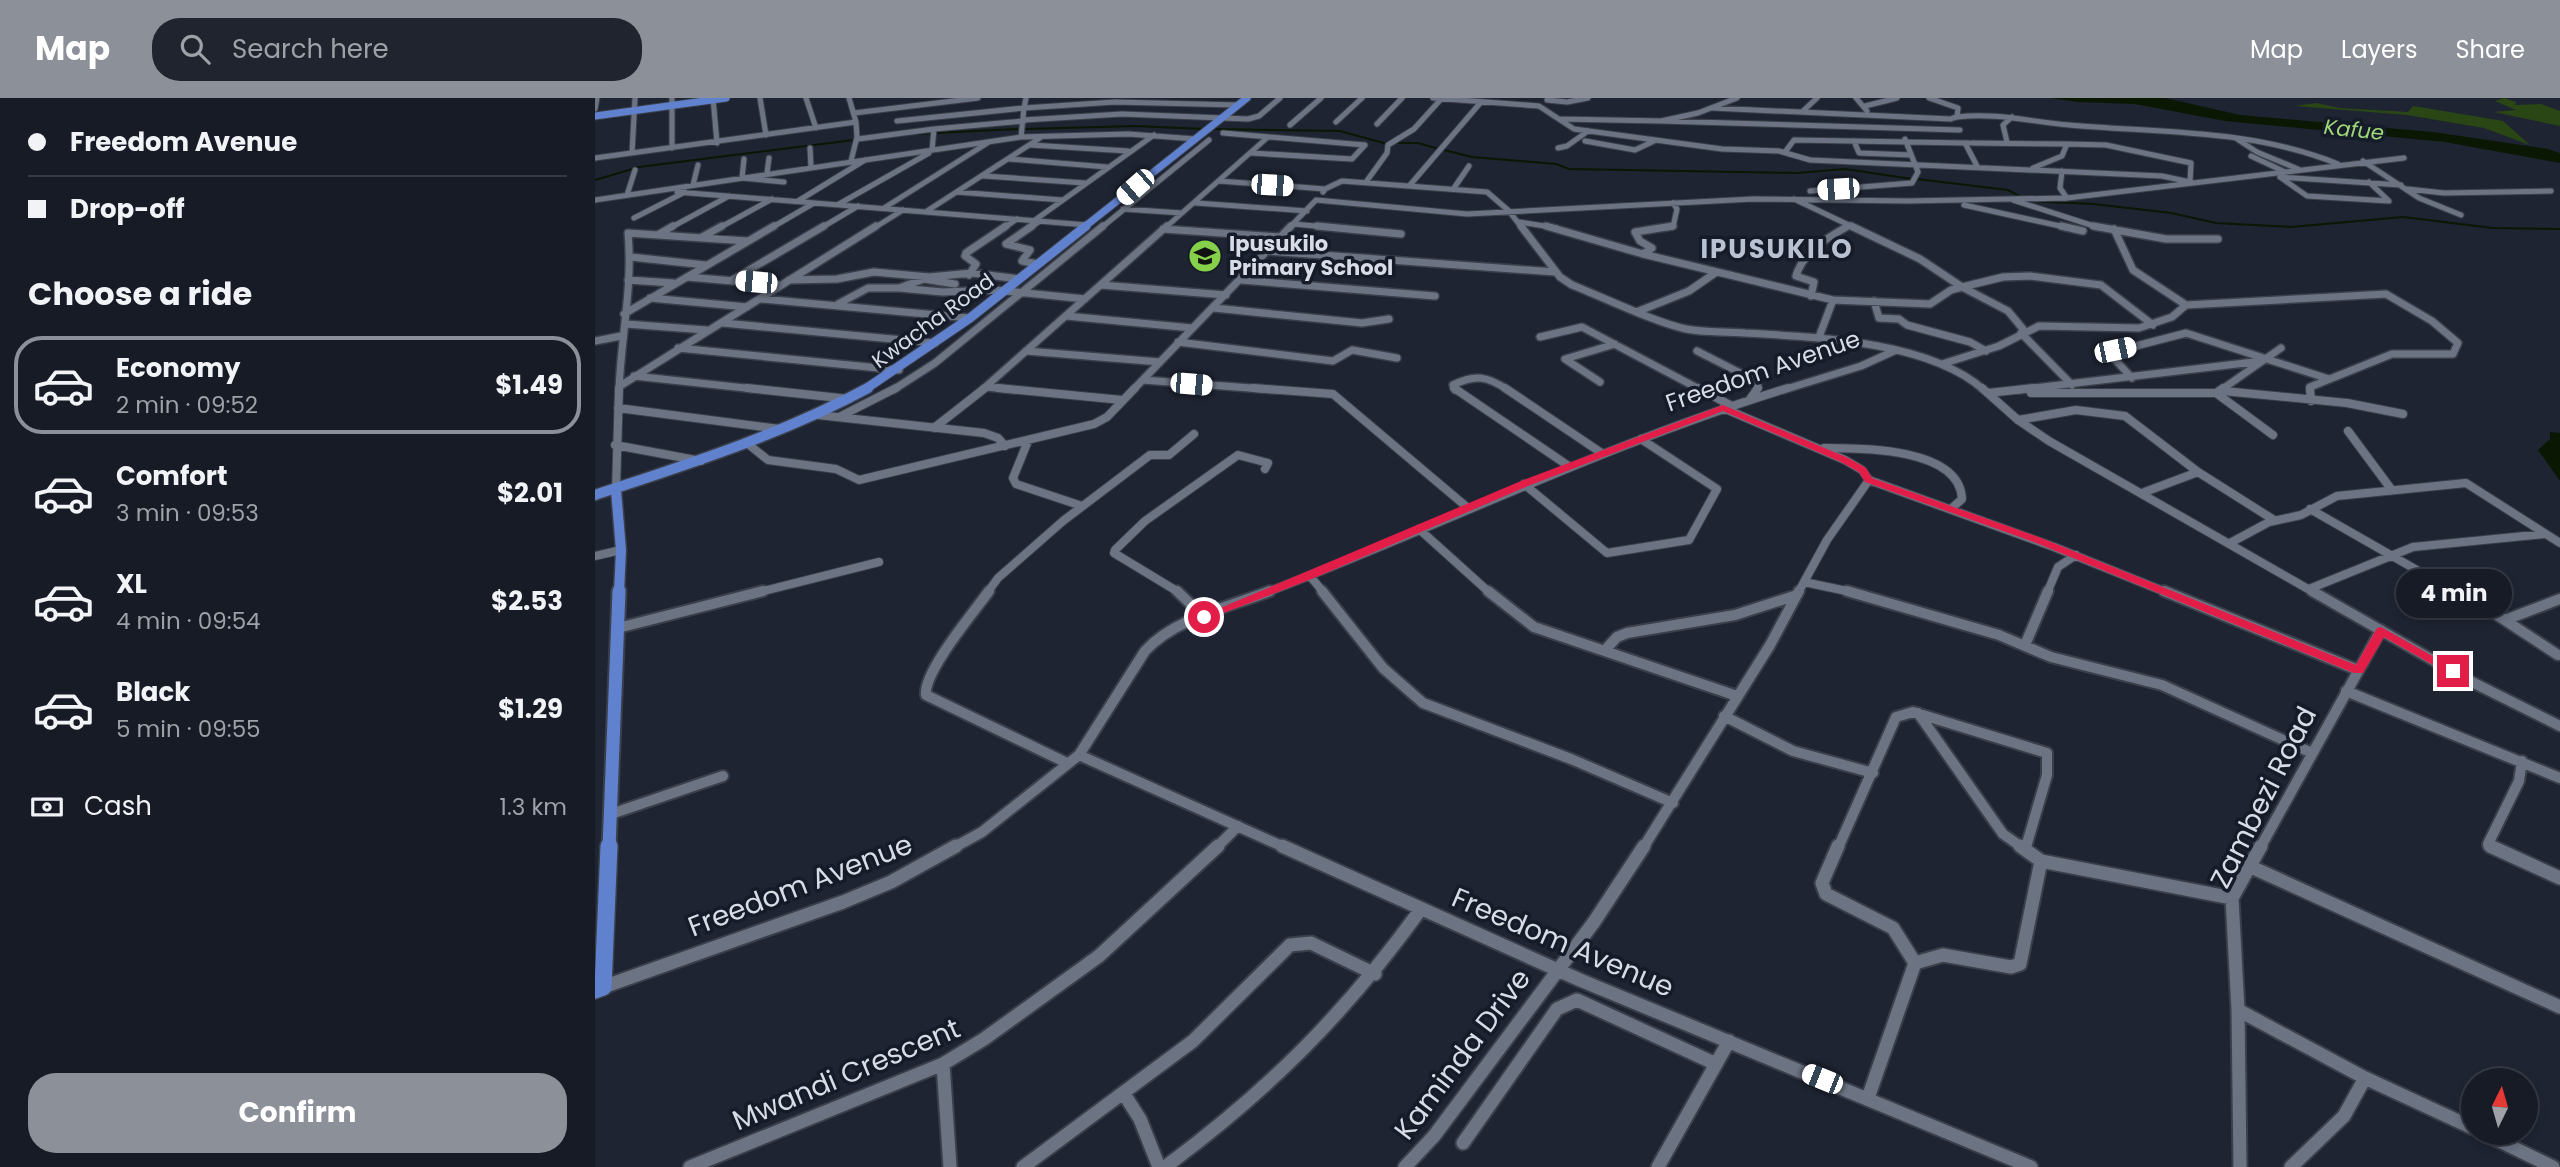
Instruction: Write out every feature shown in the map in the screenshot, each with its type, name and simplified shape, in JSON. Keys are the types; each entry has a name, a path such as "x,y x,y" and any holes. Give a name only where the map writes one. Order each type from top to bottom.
{"main road":[{"path":"595,116 673,101 726,98"},
{"name":"Kwacha Road","path":"595,495 703,461 784,430 849,399 899,370 970,318 1196,139 1208,133 1247,98"},
{"path":"599,988 611,814 621,550 616,490"}],"street":[{"path":"595,109 597,98"},
{"path":"632,153 635,98"},
{"path":"760,98 766,135"},
{"path":"806,98 816,128"},
{"path":"849,98 856,122 856,140 851,161"},
{"path":"899,98 901,107"},
{"path":"854,113 978,98"},
{"path":"1021,137 1026,98"},
{"path":"856,140 1024,120 1122,114 1253,118 1280,98"},
{"path":"1290,125 1321,98"},
{"path":"1336,122 1362,98"},
{"path":"1377,124 1402,98"},
{"path":"1433,98 1543,107 1569,127 1588,131 1730,150 1785,152 1810,160 2162,176 2192,182"},
{"path":"1366,182 1387,153 1389,144 1415,129 1442,98"},
{"path":"1522,104 1536,98"},
{"path":"1547,100 1567,102 1588,98"},
{"path":"1661,121 1712,108 1737,98"},
{"path":"1803,111 1817,98"},
{"path":"1856,98 1869,114"},
{"path":"1865,106 1897,98"},
{"path":"1929,98 1956,106 1954,118 1977,166"},
{"path":"713,99 717,142"},
{"path":"897,121 952,113 1115,100 1238,106"},
{"path":"672,148 673,101"},
{"path":"949,101 952,113"},
{"path":"1410,185 1481,102"},
{"path":"1712,108 1954,118 1985,112 2138,132 2157,128 2237,139 2305,151 2338,164"},
{"path":"1809,191 1893,186 1913,182 1918,172 1905,142 1905,117"},
{"path":"2007,142 2003,125 2013,117"},
{"path":"1559,119 1907,131 1960,130"},
{"path":"595,158 856,122"},
{"path":"1789,126 1794,141"},
{"path":"934,129 934,149"},
{"path":"1558,148 1567,146 1588,131"},
{"path":"839,417 890,392 936,363 1166,175 1208,133"},
{"path":"1223,133 1365,145 1352,159 1342,181"},
{"path":"1049,270 1022,261 1030,250 1006,244 1084,183 1154,135"},
{"path":"595,200 1021,137 1154,135 1196,139"},
{"path":"934,428 986,387 1268,137"},
{"path":"926,212 1040,138"},
{"path":"1615,147 1630,138"},
{"path":"2237,139 2246,148 2267,154 2298,169"},
{"path":"884,208 990,141"},
{"path":"1585,142 1639,150 1654,141"},
{"path":"1794,141 2106,145 2191,163 2192,182"},
{"path":"1785,152 1794,141"},
{"path":"1854,141 1863,163"},
{"path":"2029,170 2061,156 2067,144"},
{"path":"1031,145 1128,151"},
{"path":"810,148 811,167"},
{"path":"889,155 891,148"},
{"path":"839,205 934,149"},
{"path":"1251,153 1352,159"},
{"path":"1859,153 1911,155"},
{"path":"2251,156 2282,174 2307,196 2389,201 2369,182"},
{"path":"767,173 769,158"},
{"path":"2282,174 2298,169 2405,158"},
{"path":"742,177 744,159"},
{"path":"797,201 866,159"},
{"path":"1009,159 1107,167"},
{"path":"2363,161 2422,200 2461,215"},
{"path":"693,185 698,165"},
{"path":"1454,188 1469,166"},
{"path":"627,195 635,170"},
{"path":"2062,171 2060,188 2067,198"},
{"path":"1151,174 1166,175"},
{"path":"1317,200 1462,214 1673,202 2067,198 2270,174 2369,182 2444,193 2551,191"},
{"path":"983,176 1084,183"},
{"path":"742,177 784,182"},
{"path":"1219,181 1325,189"},
{"path":"748,444 768,460 836,470 859,480 1094,424 1107,417 1307,211 1325,189 1342,181 1487,192 1519,222 1555,272 1572,285 1686,329 1819,337 1894,351 1942,364 1968,376 2018,420 2141,493 2507,702 2560,726"},
{"path":"1893,186 1907,201"},
{"path":"663,190 1087,225"},
{"path":"634,218 685,192"},
{"path":"956,192 1062,200"},
{"path":"659,234 731,195"},
{"path":"702,237 772,199"},
{"path":"1794,199 1914,256 2008,311 2022,331 2072,385"},
{"path":"2009,199 2060,218 2114,229 2190,240 2218,239"},
{"path":"1956,201 2007,216 2083,231"},
{"path":"1643,254 1652,248 1640,241 1635,232 1673,227 1677,209 1673,202"},
{"path":"624,314 815,203"},
{"path":"1196,203 1307,211"},
{"path":"732,280 858,206"},
{"path":"1109,208 1182,213"},
{"path":"620,386 677,348 904,210"},
{"path":"956,288 972,273 976,264 965,253 1017,219"},
{"path":"1519,222 1569,231 1715,273 1833,300 1930,304 1951,290 2003,277 2030,276 2099,285 2162,337"},
{"path":"1294,224 1401,234"},
{"path":"1811,296 1814,282 1796,276 1798,267 1828,238 1848,226"},
{"path":"1163,229 1280,237"},
{"path":"2114,229 2133,270 2186,305 2386,294 2423,314 2449,332 2458,343 2453,354 2392,354 2308,388 2311,401"},
{"path":"616,490 615,445 621,335 626,324 624,314 631,257 628,233 747,241"},
{"path":"1267,251 1555,272"},
{"path":"1053,252 1069,253"},
{"path":"631,257 705,265"},
{"path":"688,262 714,260"},
{"path":"788,280 837,279 864,272 927,278 972,273 1019,279"},
{"path":"1639,311 1689,291 1715,273"},
{"path":"686,276 780,285"},
{"path":"899,288 927,278 956,288"},
{"path":"628,280 675,283"},
{"path":"1241,280 1435,296"},
{"path":"1101,285 1226,295"},
{"path":"837,304 868,288 956,288 1084,299"},
{"path":"650,298 747,307"},
{"path":"761,299 970,318"},
{"path":"1819,337 1833,300"},
{"path":"1874,301 1879,318 1901,320 1909,326 1970,342 1986,351"},
{"path":"1942,364 1986,351 2022,331 2055,325 2149,327 2173,317 2186,305"},
{"path":"1214,308 1362,323 1389,318"},
{"path":"1066,316 1192,328"},
{"path":"722,323 935,343"},
{"path":"626,324 707,330"},
{"path":"1540,337 1580,326 1727,407 1855,465 1869,480 2076,555 2358,670"},
{"path":"2132,378 2109,353 2162,337 2190,334 2263,360 2329,379"},
{"path":"595,341 621,335"},
{"path":"1178,342 1333,361 1352,351 1397,358"},
{"path":"1600,382 1565,359 1615,344"},
{"path":"677,348 899,370"},
{"path":"2219,392 2281,348"},
{"path":"1026,351 1160,362"},
{"path":"1697,351 1758,382 1758,389 1750,400"},
{"name":"Freedom Avenue","path":"599,988 891,883 982,832 1079,755 1145,651 1170,631 1310,576 1524,484 1727,407 1861,366 1894,351"},
{"path":"1988,393 2132,378 2263,360"},
{"path":"634,376 849,399"},
{"path":"1570,467 1455,390 1453,385 1471,376 1490,378 1603,454"},
{"path":"1143,380 1333,394 1468,508"},
{"path":"986,387 1122,400"},
{"path":"869,388 890,392"},
{"path":"2021,390 2058,395 2219,392 2403,414"},
{"path":"2219,392 2273,435"},
{"path":"618,408 784,430"},
{"path":"2018,420 2070,411 2121,414 2198,472 2274,520"},
{"path":"818,415 992,435 1005,446"},
{"path":"2348,430 2392,489"},
{"path":"1067,763 936,702 926,695 925,687 939,662 998,578 1150,454 1165,457 1194,434"},
{"path":"1524,484 1607,553 1689,540 1717,489 1641,439"},
{"path":"1028,441 1013,478 1016,484 1083,506"},
{"path":"615,445 703,461"},
{"path":"1816,448 1907,451 1934,464 1957,483 1962,499 1951,509"},
{"path":"1204,617 1186,597 1115,550 1156,513 1238,455 1268,463 1265,469"},
{"path":"2141,493 2198,472"},
{"name":"Kaminda Drive","path":"1405,1167 1434,1136 1594,922 1673,803 1827,540 1869,480"},
{"path":"2230,543 2274,520 2294,517 2337,496 2469,484 2560,543"},
{"path":"2310,509 2389,557 2505,620 2558,655"},
{"path":"1419,529 1519,619 1737,696"},
{"path":"2309,589 2420,546 2545,534"},
{"path":"595,556 621,550"},
{"path":"2025,645 2058,568 2076,555"},
{"path":"618,628 879,562"},
{"path":"1310,576 1383,668 1423,703 1571,759 1673,803"},
{"path":"1804,582 1874,597 2025,645 2052,657 2104,668 2174,689 2312,753"},
{"path":"1606,649 1617,637 1627,633 1711,622 1773,605 1797,594"},
{"path":"2505,620 2560,599"},
{"name":"Zambezi Road","path":"2240,1167 2238,1010 2232,898 2381,630"},
{"path":"2346,691 2433,729 2476,741 2560,778"},
{"path":"1915,962 1893,929 1823,890 1822,883 1896,717 1905,712 1918,713 2047,752 2047,775 2026,847"},
{"path":"1918,713 2003,835 2012,843 2026,847 2042,861 2232,898"},
{"path":"1724,716 1793,751 1873,773"},
{"name":"Freedom Avenue","path":"1079,755 1556,970 2031,1167"},
{"path":"2522,761 2519,781 2488,844 2492,850 2560,878"},
{"path":"611,814 723,776"},
{"name":"Mwandi Crescent","path":"690,1167 943,1064 1055,992 1128,935 1238,826"},
{"path":"1915,962 1943,955 2011,967 2020,964 2042,861"},
{"path":"2249,866 2560,1007"},
{"path":"1165,1167 1249,1105 1285,1073 1331,1026 1375,974 1421,909"},
{"path":"1023,1167 1124,1094 1211,1024 1290,945 1311,943 1375,974"},
{"path":"1868,1098 1915,962"},
{"path":"1463,1143 1557,1009 1564,1003 1577,1000 1590,1003 1716,1064"},
{"path":"2238,1010 2365,1078 2461,1122"},
{"path":"1658,1167 1729,1041"},
{"path":"943,1064 950,1167"},
{"path":"2291,1167 2344,1116 2365,1078"},
{"path":"1124,1094 1140,1119 1159,1167"},
{"path":"2508,1145 2553,1167"}],"green space":[{"path":"2504,98 2516,102 2515,105 2541,104 2560,111 2560,126 2494,112 2516,110 2495,101"},
{"path":"2316,103 2340,108 2408,112 2413,106 2503,121 2530,145 2484,128 2407,115 2295,106"}],"water":[{"name":"Kafue","path":"2051,98 2165,98 2240,115 2433,132 2548,149 2560,153 2560,163 2445,142 2225,121 2135,104"},
{"path":"2550,432 2560,433 2560,481 2538,450 2550,439"}],"waterway":[{"path":"1024,129 1135,126 1204,129"},
{"path":"935,133 1020,129"},
{"path":"1211,129 1340,131 1387,144"},
{"path":"913,134 932,133"},
{"path":"595,180 639,167 854,140"},
{"path":"1398,143 1418,143 1439,149"},
{"path":"1444,150 1472,157 1556,164 1569,169 1797,173 1845,169 1912,179"},
{"path":"1917,179 2008,190 2021,197"},
{"path":"2028,201 2094,204 2171,213 2216,223 2291,227 2403,217 2493,228 2560,229"}],"place":[{"name":"Ipusukilo Primary School","path":"1205,256"}],"district":[{"name":"IPUSUKILO","path":"1777,249"}],"route":[{"path":"1204,617 1310,576 1524,484 1723,408 1845,460 1862,470 1869,480 2037,540 2358,670 2381,630 2453,671"}]}
